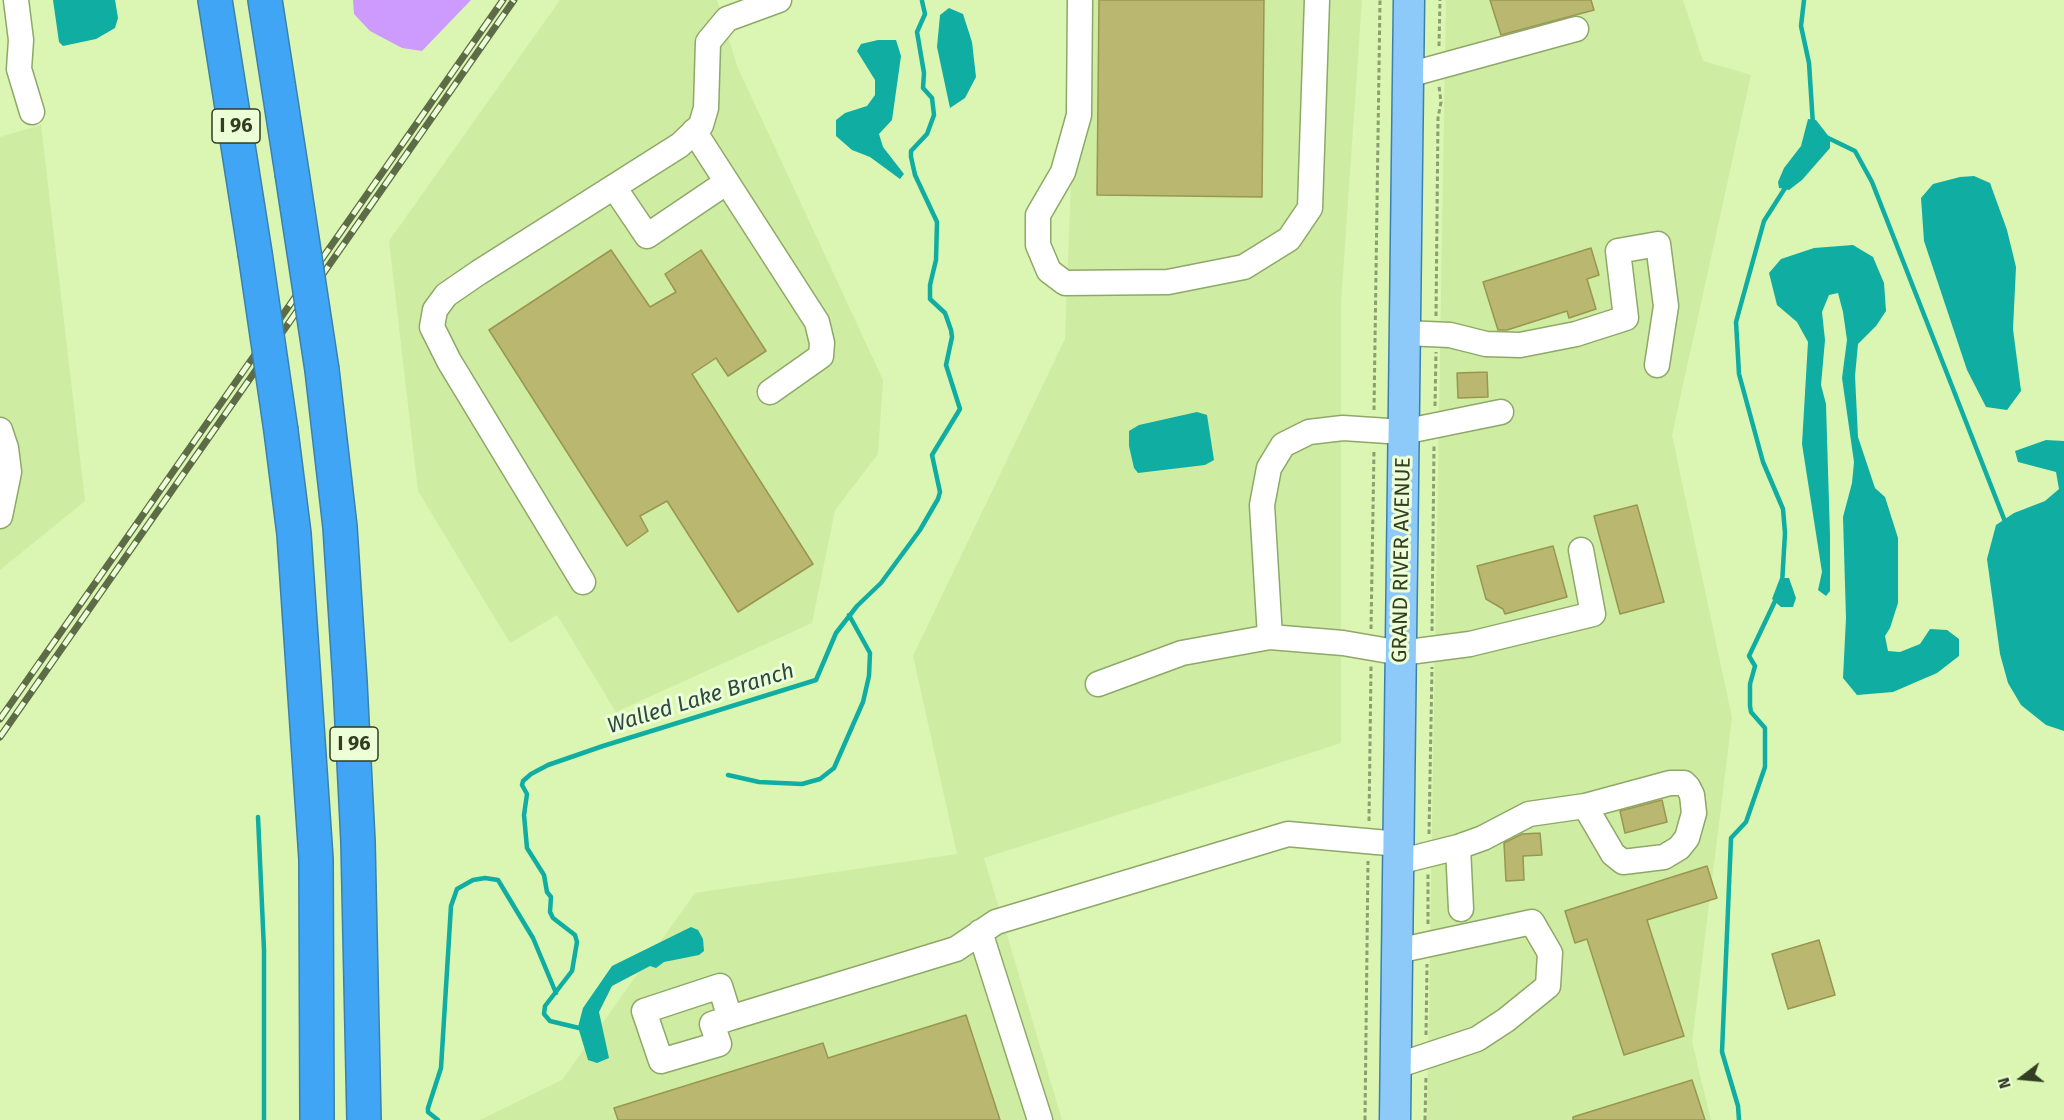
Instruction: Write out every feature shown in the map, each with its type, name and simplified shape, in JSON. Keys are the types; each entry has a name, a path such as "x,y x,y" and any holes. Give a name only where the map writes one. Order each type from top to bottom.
{"highway":[{"name":"I 96","path":"214,0 255,253 294,534 316,859 317,1120"},
{"name":"I 96","path":"265,0 322,369 340,527 358,842 364,1120"}],"main road":[{"name":"GRAND RIVER AVENUE","path":"1395,1120 1409,0"}],"street":[{"path":"16,0 21,40 9,72 32,112"},
{"path":"583,582 449,361 432,327 435,310 446,295 680,145 701,125 706,108 708,42 727,19 779,0"},
{"path":"1080,0 1079,115 1063,172 1038,215 1038,245 1049,271 1065,283 1168,282 1244,267 1289,239 1305,220 1310,208 1317,0"},
{"path":"1408,75 1576,29"},
{"path":"694,131 817,322 822,343 820,356 770,392"},
{"path":"614,187 647,236 727,182"},
{"path":"1626,318 1618,251 1658,244 1666,306 1657,365"},
{"path":"1405,333 1450,335 1486,344 1520,345 1576,334 1666,306"},
{"path":"1270,636 1262,505 1269,468 1283,445 1309,432 1343,428 1403,432 1502,412"},
{"path":"0,430 6,448 9,472 0,516"},
{"path":"1098,684 1182,652 1270,636 1343,642 1401,653 1470,644 1593,614 1581,550"},
{"path":"730,1018 956,949 996,922 1288,834 1368,841 1399,853 1429,855 1483,838 1528,814 1584,806 1678,782 1684,783 1692,795 1694,813 1687,838 1679,848 1664,857 1623,862 1613,854 1584,806"},
{"path":"1458,847 1461,909"},
{"path":"1396,1066 1477,1039 1526,1005 1548,986 1550,953 1532,922 1397,951"},
{"path":"980,932 1040,1120"}],"path":[{"path":"1365,1120 1380,0"},
{"path":"1436,317 1438,118 1441,102 1440,0"},
{"path":"1425,1120 1436,352"}],"shaded area":[{"path":"353,0 471,0 422,51 402,48 370,31 354,14"},
{"path":"560,0 717,0 737,66 883,380 878,454 835,510 812,623 616,712 557,615 510,643 418,491 389,241"},
{"path":"1078,0 1362,0 1341,302 1341,743 984,858 1062,1120 480,1120 562,1080 695,893 957,854 913,656 1065,339"},
{"path":"1446,0 1683,0 1703,61 1751,75 1672,435 1732,718 1692,1042 1711,1120 1427,1120"},
{"path":"41,125 85,501 0,570 0,137"}],"water":[{"path":"53,0 115,0 118,18 115,28 96,39 63,46 59,42"},
{"path":"949,8 963,14 972,42 976,77 965,98 950,108 937,47 940,15"},
{"path":"878,40 896,40 901,56 892,120 879,134 883,147 904,174 900,179 870,157 852,150 836,136 836,120 845,113 867,106 875,95 875,80 857,51 861,44"},
{"path":"1808,119 1816,120 1830,138 1830,148 1802,180 1789,190 1779,188 1778,182 1784,168 1801,146"},
{"path":"1974,176 1990,183 2007,230 2016,267 2013,329 2021,391 2007,410 1986,407 1967,370 1924,241 1921,198 1933,184"},
{"path":"1853,245 1873,257 1884,283 1886,311 1876,326 1858,344 1855,376 1858,437 1875,488 1885,497 1898,538 1898,603 1885,636 1888,651 1900,652 1920,644 1930,629 1947,630 1959,639 1959,656 1937,673 1893,692 1857,695 1843,678 1846,618 1843,517 1852,483 1854,462 1842,378 1847,340 1843,312 1838,293 1829,295 1822,312 1825,340 1821,385 1826,404 1830,536 1830,591 1826,596 1818,590 1822,572 1802,444 1808,342 1797,322 1777,305 1769,273 1781,259 1814,248"},
{"path":"1197,412 1207,415 1214,460 1205,465 1138,473 1134,468 1129,446 1129,431 1139,425"},
{"path":"2046,440 2064,441 2064,731 2046,725 2021,705 2008,683 2000,654 1987,559 1996,525 2014,513 2045,501 2059,489 2056,472 2018,462 2015,451"},
{"path":"1780,578 1789,578 1796,598 1793,607 1781,607 1772,599"},
{"path":"691,927 698,930 703,939 704,951 699,955 664,962 656,968 650,966 612,986 599,1012 609,1058 597,1063 588,1060 578,1027 583,1008 612,966"}],"building":[{"path":"1099,0 1264,0 1262,197 1097,195"},
{"path":"1490,0 1591,0 1594,10 1501,35"},
{"path":"1591,248 1599,275 1587,279 1596,309 1569,318 1567,311 1507,330 1498,330 1483,282"},
{"path":"611,250 650,307 676,292 665,274 701,250 766,351 728,376 716,358 692,374 813,564 738,612 667,501 640,516 648,531 627,546 489,330"},
{"path":"1487,372 1488,397 1458,398 1457,373"},
{"path":"1637,505 1664,602 1620,614 1594,516"},
{"path":"1553,546 1567,597 1505,614 1503,609 1486,599 1477,566"},
{"path":"1662,800 1667,822 1625,833 1620,811"},
{"path":"1540,833 1542,855 1523,856 1524,880 1506,881 1504,843 1522,834"},
{"path":"1707,866 1717,898 1647,920 1684,1036 1624,1055 1587,939 1575,943 1565,911"},
{"path":"1819,940 1835,995 1788,1009 1772,954"},
{"path":"966,1015 1000,1120 618,1120 614,1108 823,1043 828,1058"},
{"path":"1692,1080 1705,1120 1573,1120 1573,1117"}],"waterway":[{"path":"1804,0 1801,26 1809,63 1813,125"},
{"name":"Walled Lake Branch","path":"579,1028 550,1021 544,1014 545,1006 572,971 577,942 575,935 553,918 550,912 551,897 547,892 544,875 527,848 524,815 527,794 522,785 523,781 548,765 603,746 816,680 836,633 857,606 881,583 920,530 938,499 940,492 932,455 960,409 946,365 952,337 951,330 945,313 930,299 930,285 936,260 937,222 915,175 911,157 911,151 927,134 934,115 932,98 923,88 924,73 917,32 925,14 922,1"},
{"path":"1826,137 1855,151 1872,182 2006,524"},
{"path":"1782,584 1785,533 1783,509 1763,462 1739,374 1736,322 1764,221 1787,185"},
{"path":"1739,1120 1738,1106 1722,1052 1731,838 1746,822 1765,767 1765,728 1751,712 1750,706 1750,684 1755,666 1749,656 1777,597"},
{"path":"728,775 759,782 802,784 820,779 834,768 863,702 869,676 870,653 849,615"},
{"path":"258,817 264,950 264,1120"},
{"name":"Walled Lake Branch","path":"438,1120 428,1112 428,1108 441,1068 451,906 457,889 473,880 485,878 498,880 533,938 556,993"}],"railway":[{"path":"0,719 503,0"},
{"path":"0,737 514,0"}]}
